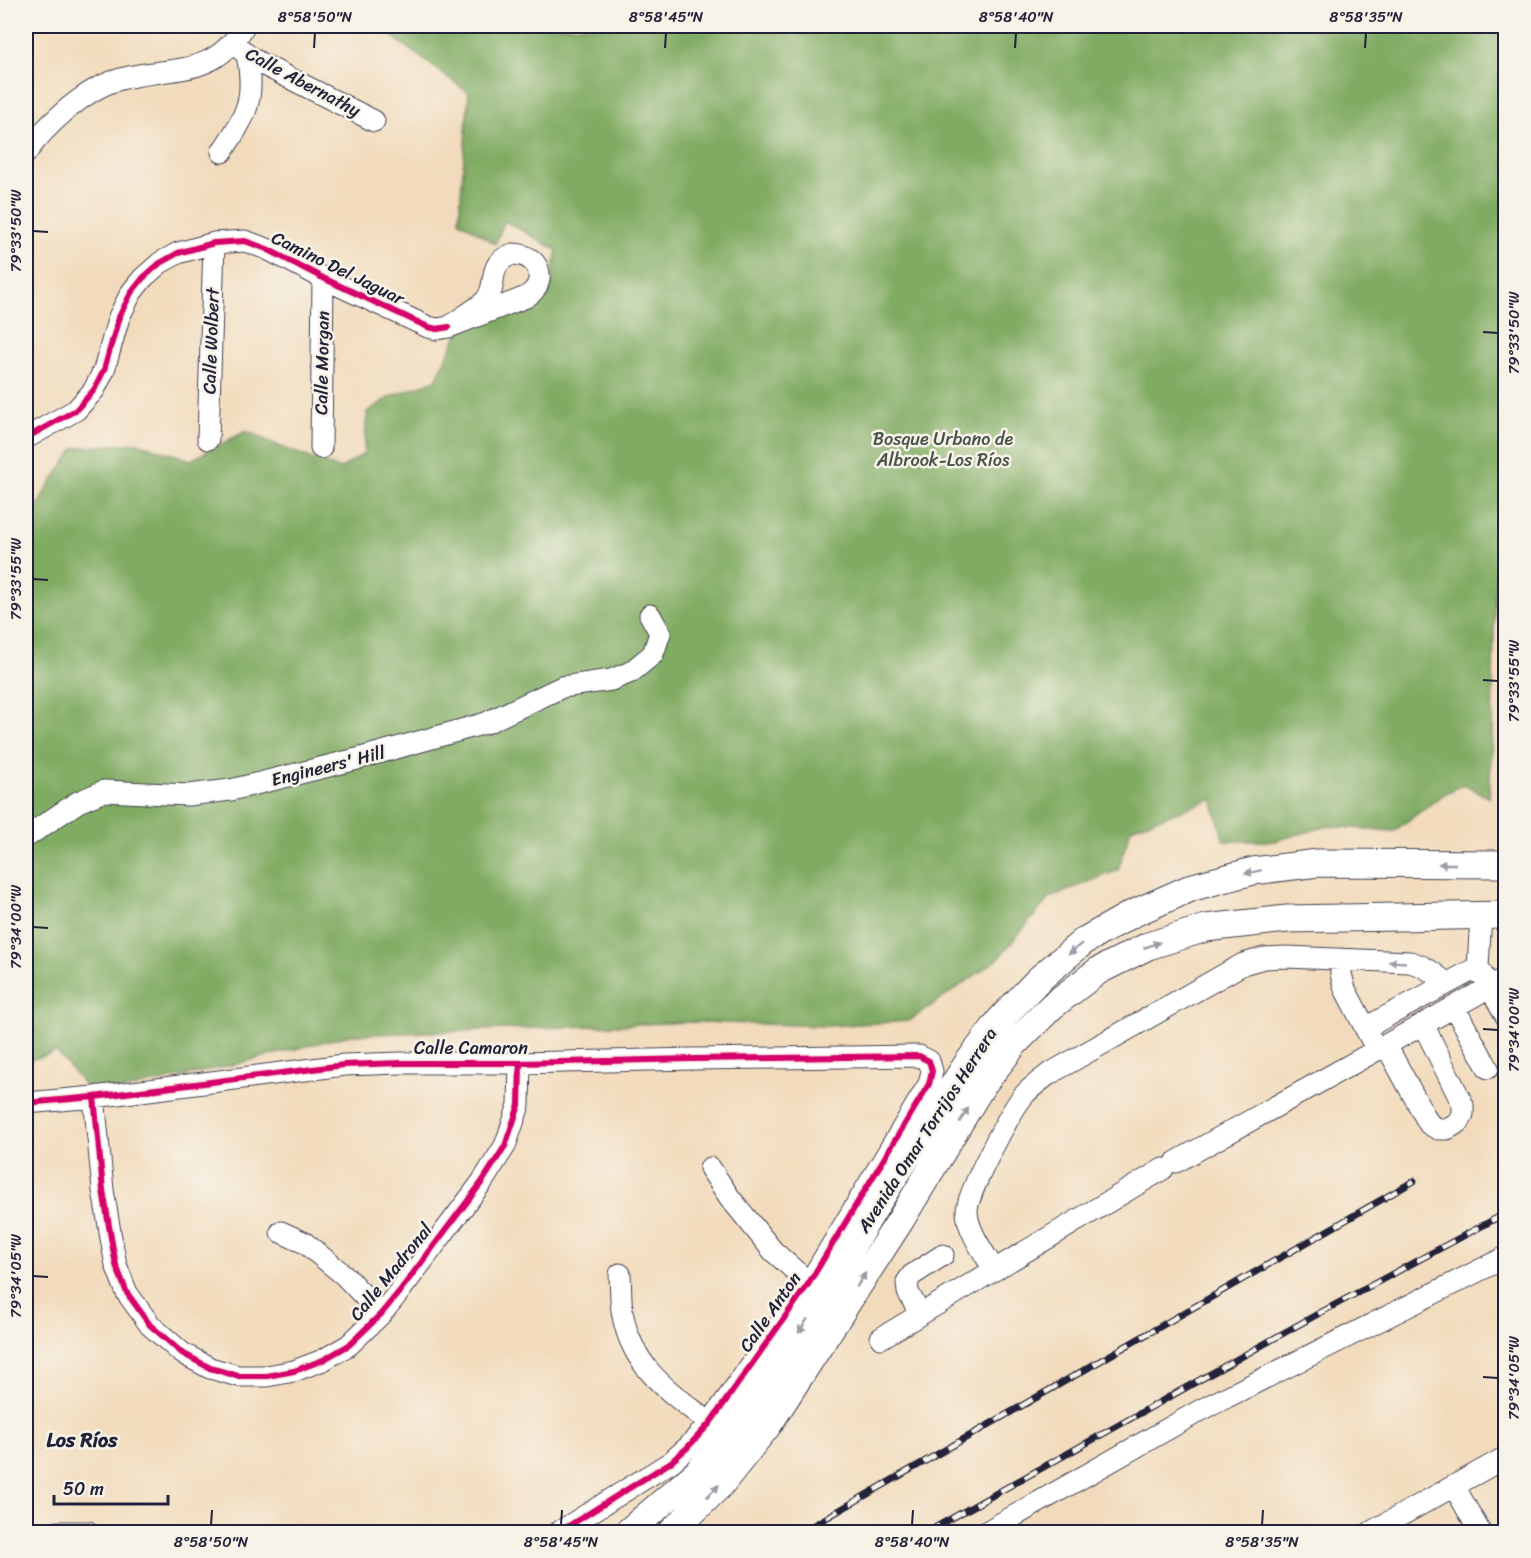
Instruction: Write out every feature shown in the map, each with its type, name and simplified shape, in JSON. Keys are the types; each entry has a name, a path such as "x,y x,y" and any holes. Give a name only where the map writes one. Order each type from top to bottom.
{"main road":[{"name":"Avenida Omar Torrijos Herrera","path":"628,1533 698,1473 742,1419 804,1326 876,1205 967,1064 1000,1019 1038,980 1084,942 1132,914 1193,887 1253,871 1318,862 1506,864"},
{"name":"Avenida Omar Torrijos Herrera","path":"672,1533 721,1484 768,1425 900,1221 981,1087 1014,1043 1052,1006 1098,971 1148,946 1206,928 1287,919 1493,915"}],"street":[{"name":"Calle Abernathy","path":"241,41 374,121"},
{"path":"26,153 54,120 103,86 127,77 200,65 241,41 250,78 248,106 240,124 222,152"},
{"name":"Camino Del Jaguar","path":"26,438 76,410 94,390 104,370 119,317 131,292 143,278 160,263 178,253 214,243 244,240 428,327 437,329 449,327"},
{"name":"Calle Wolbert","path":"208,439 214,243"},
{"name":"Calle Morgan","path":"321,448 323,278"},
{"name":"Engineers' Hill","path":"26,837 78,802 104,791 188,795 231,790 357,759 486,723 562,687 611,680 631,672 652,654 660,633 650,615"},
{"path":"1365,1028 1478,966 1493,915"},
{"path":"994,1270 971,1228 967,1212 970,1196 1008,1118 1025,1094 1049,1074 1243,964 1264,958 1410,962 1427,968 1446,983"},
{"path":"1341,959 1341,974 1345,988 1365,1028 1382,1047 1429,1124 1438,1129 1447,1129 1459,1122 1463,1114 1463,1105 1423,1024"},
{"path":"1478,966 1497,983 1506,1016"},
{"path":"881,1338 1170,1166 1497,983"},
{"path":"1454,1007 1488,1068"},
{"name":"Calle Camaron","path":"26,1103 94,1097 288,1071 401,1062 520,1063 919,1056"},
{"name":"Calle Anton","path":"559,1533 671,1462 710,1424 809,1283 929,1084 932,1071 929,1061 919,1056"},
{"name":"Calle Madronal","path":"94,1097 103,1190 116,1265 127,1293 150,1325 182,1353 210,1368 238,1376 267,1376 294,1371 323,1360 349,1345 381,1314 399,1292 482,1182 505,1146 519,1105 520,1063"},
{"path":"710,1168 736,1206 773,1251 809,1283"},
{"path":"281,1232 313,1249 345,1276 381,1314"},
{"path":"920,1314 908,1292 906,1282 912,1275 943,1255"},
{"path":"986,1533 1202,1410 1506,1257"},
{"path":"620,1274 623,1316 633,1348 646,1369 670,1392 710,1424"},
{"path":"1371,1533 1506,1457"},
{"path":"1454,1486 1480,1533"},
{"path":"58,1533 88,1533"}],"green space":[{"name":"Bosque Urbano de Albrook-Los Ríos","path":"378,26 1505,26 1506,536 1501,537 1495,579 1489,798 1464,784 1444,794 1394,831 1328,826 1274,841 1224,841 1212,799 1131,828 1118,870 1049,898 997,960 909,1021 825,1026 694,1022 350,1035 94,1097 57,1052 26,1061 26,530 46,490 75,448 137,443 191,460 246,431 340,469 364,454 367,412 390,397 436,380 465,319 510,302 548,296 557,250 505,221 495,244 459,220 469,93"}],"railway":[{"path":"802,1532 1414,1181"},
{"path":"927,1532 1316,1315 1506,1213"}],"cycle path":[{"path":"26,438 76,410 94,390 104,370 119,317 131,293 143,278 160,263 178,253 214,243 245,241 267,249 428,327 437,329 449,327"},
{"path":"26,1103 94,1097 344,1065 919,1056 929,1061 932,1071 929,1084 809,1283 710,1423 671,1462 559,1532"},
{"path":"94,1097 103,1190 111,1238 116,1265 127,1293 150,1325 182,1353 210,1368 238,1376 267,1376 294,1371 323,1360 349,1345 381,1314 399,1292 482,1182 505,1146 519,1105 520,1063"}],"district":[{"name":"Los Ríos","path":"82,1440"}]}
